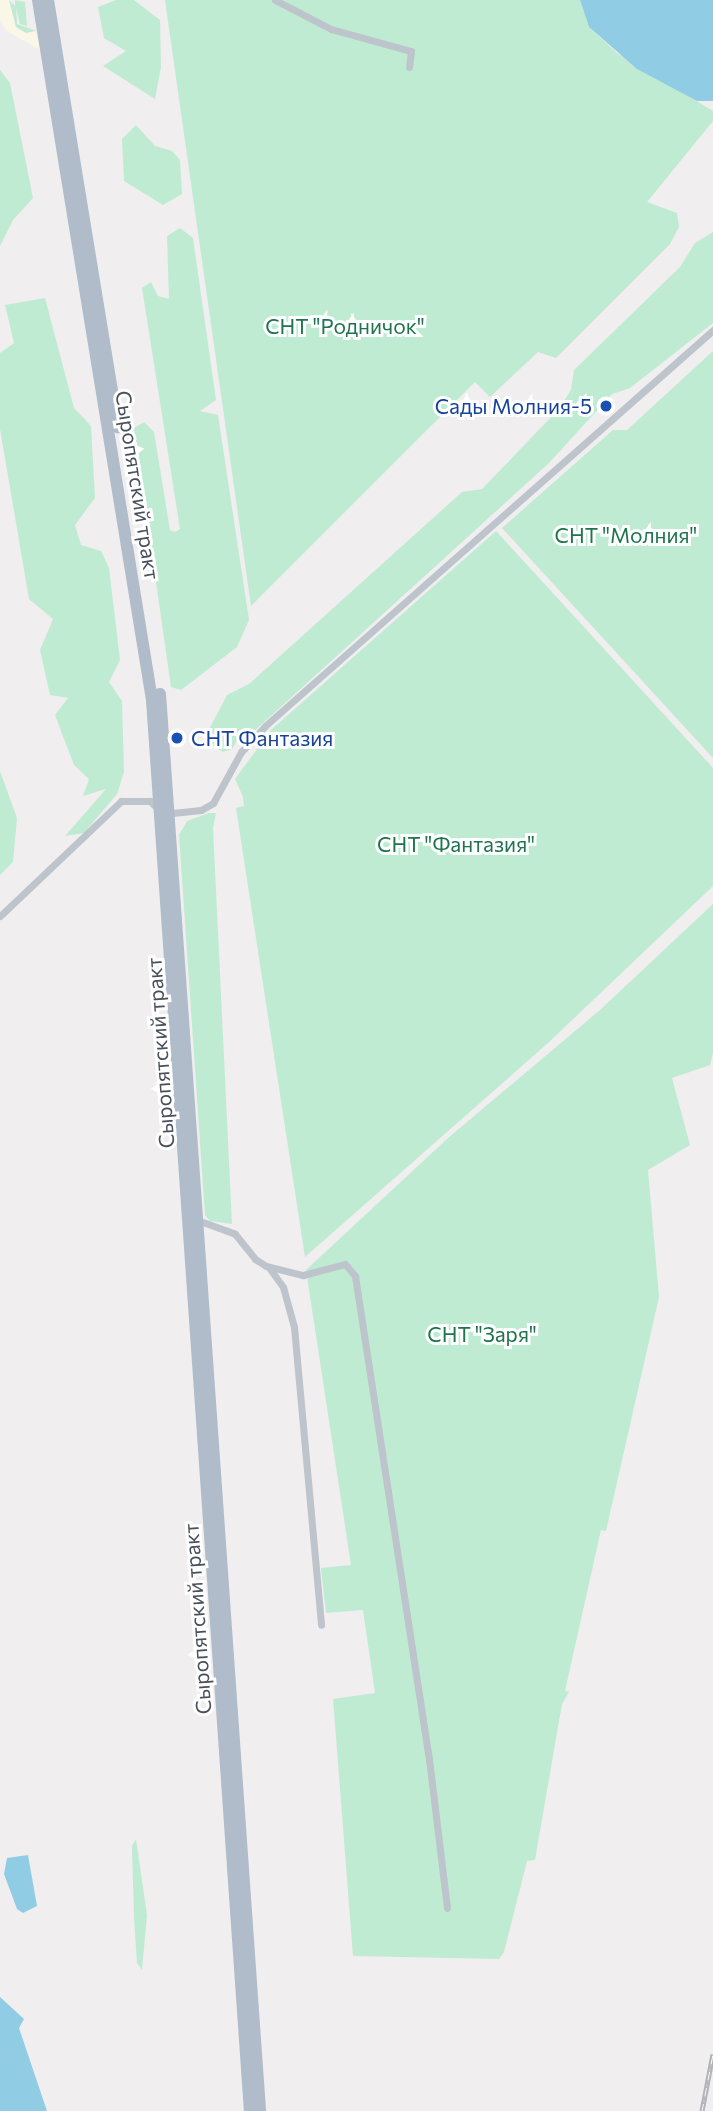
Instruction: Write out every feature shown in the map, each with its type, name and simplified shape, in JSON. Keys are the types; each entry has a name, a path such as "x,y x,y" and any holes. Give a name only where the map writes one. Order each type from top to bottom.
{"main road":[{"name":"Сыропятский тракт","path":"38,0 141,625 167,814 200,1221 260,2111"},
{"name":"Сыропятский тракт","path":"48,0 161,699 250,2111"}],"street":[{"path":"275,0 331,29 411,51 409,67"},
{"path":"0,916 121,801 150,801 167,814 201,810 214,803 241,752 265,726 713,330"},
{"path":"200,1221 235,1234 254,1259 267,1266 303,1275 345,1264 355,1276 428,1746 447,1909"},
{"path":"267,1266 283,1287 294,1327 321,1625"}],"shaded area":[{"path":"0,0 9,0 19,30 36,31 40,50 7,31 0,22"}],"green space":[{"path":"9,0 15,6 15,0 25,2 27,26 20,24 16,8 17,24 36,31 26,33 16,27"},
{"path":"116,0 134,0 160,20 161,67 155,99 103,66 126,51 104,38 98,7"},
{"name":"СНТ \"Родничок\"","path":"165,0 580,0 589,27 617,53 713,111 713,121 647,202 677,213 679,227 670,244 556,358 538,352 490,397 475,382 251,606"},
{"path":"0,70 10,83 33,198 13,220 0,246"},
{"path":"136,125 155,146 172,151 180,160 182,194 163,205 124,181 122,139"},
{"path":"180,228 193,238 216,400 200,411 218,415 249,620 237,647 181,690 171,687 134,428 144,422 154,432 170,530 175,532 180,529 142,288 151,282 158,296 169,299 167,236"},
{"path":"713,232 713,323 630,388 612,394 549,463 250,735 239,737 232,749 223,752 215,747 206,735 227,695 249,684 462,492 482,489 558,410 571,390 574,370 680,267 695,243"},
{"path":"45,298 74,408 91,426 95,498 75,525 81,545 101,551 109,568 120,660 109,682 122,701 124,772 117,794 84,833 65,836 106,789 83,796 89,779 74,765 55,715 68,698 50,695 40,650 53,619 29,599 0,429 0,353 14,343 5,305"},
{"name":"СНТ \"Молния\"","path":"713,351 713,758 502,528 613,430 627,430"},
{"name":"СНТ \"Фантазия\"","path":"496,531 713,768 713,886 548,1043 305,1257 236,808 244,806 243,797 235,779 271,730"},
{"path":"0,771 17,818 13,862 0,875"},
{"path":"216,813 213,828 232,1224 210,1221 205,1215 179,835 187,821"},
{"name":"СНТ \"Заря\"","path":"713,904 713,1053 710,1065 672,1078 690,1145 648,1170 659,1297 606,1531 601,1530 565,1691 569,1692 562,1704 535,1860 527,1861 504,1952 499,1959 353,1956 333,1699 375,1693 363,1610 326,1613 321,1568 351,1565 306,1270 448,1138 600,1010"},
{"path":"136,1839 147,1915 142,1970 137,1963 134,1918 132,1846"}],"water":[{"path":"580,0 713,0 713,101 697,101 637,69 589,27"},
{"path":"28,1855 37,1906 23,1913 17,1909 4,1874 7,1858"},
{"path":"0,1997 24,2019 19,2028 47,2111 0,2111"}],"railway":[{"path":"702,2111 713,2054"}],"place":[{"name":"Сады Молния-5","path":"606,406"},
{"name":"СНТ Фантазия","path":"177,738"}]}
